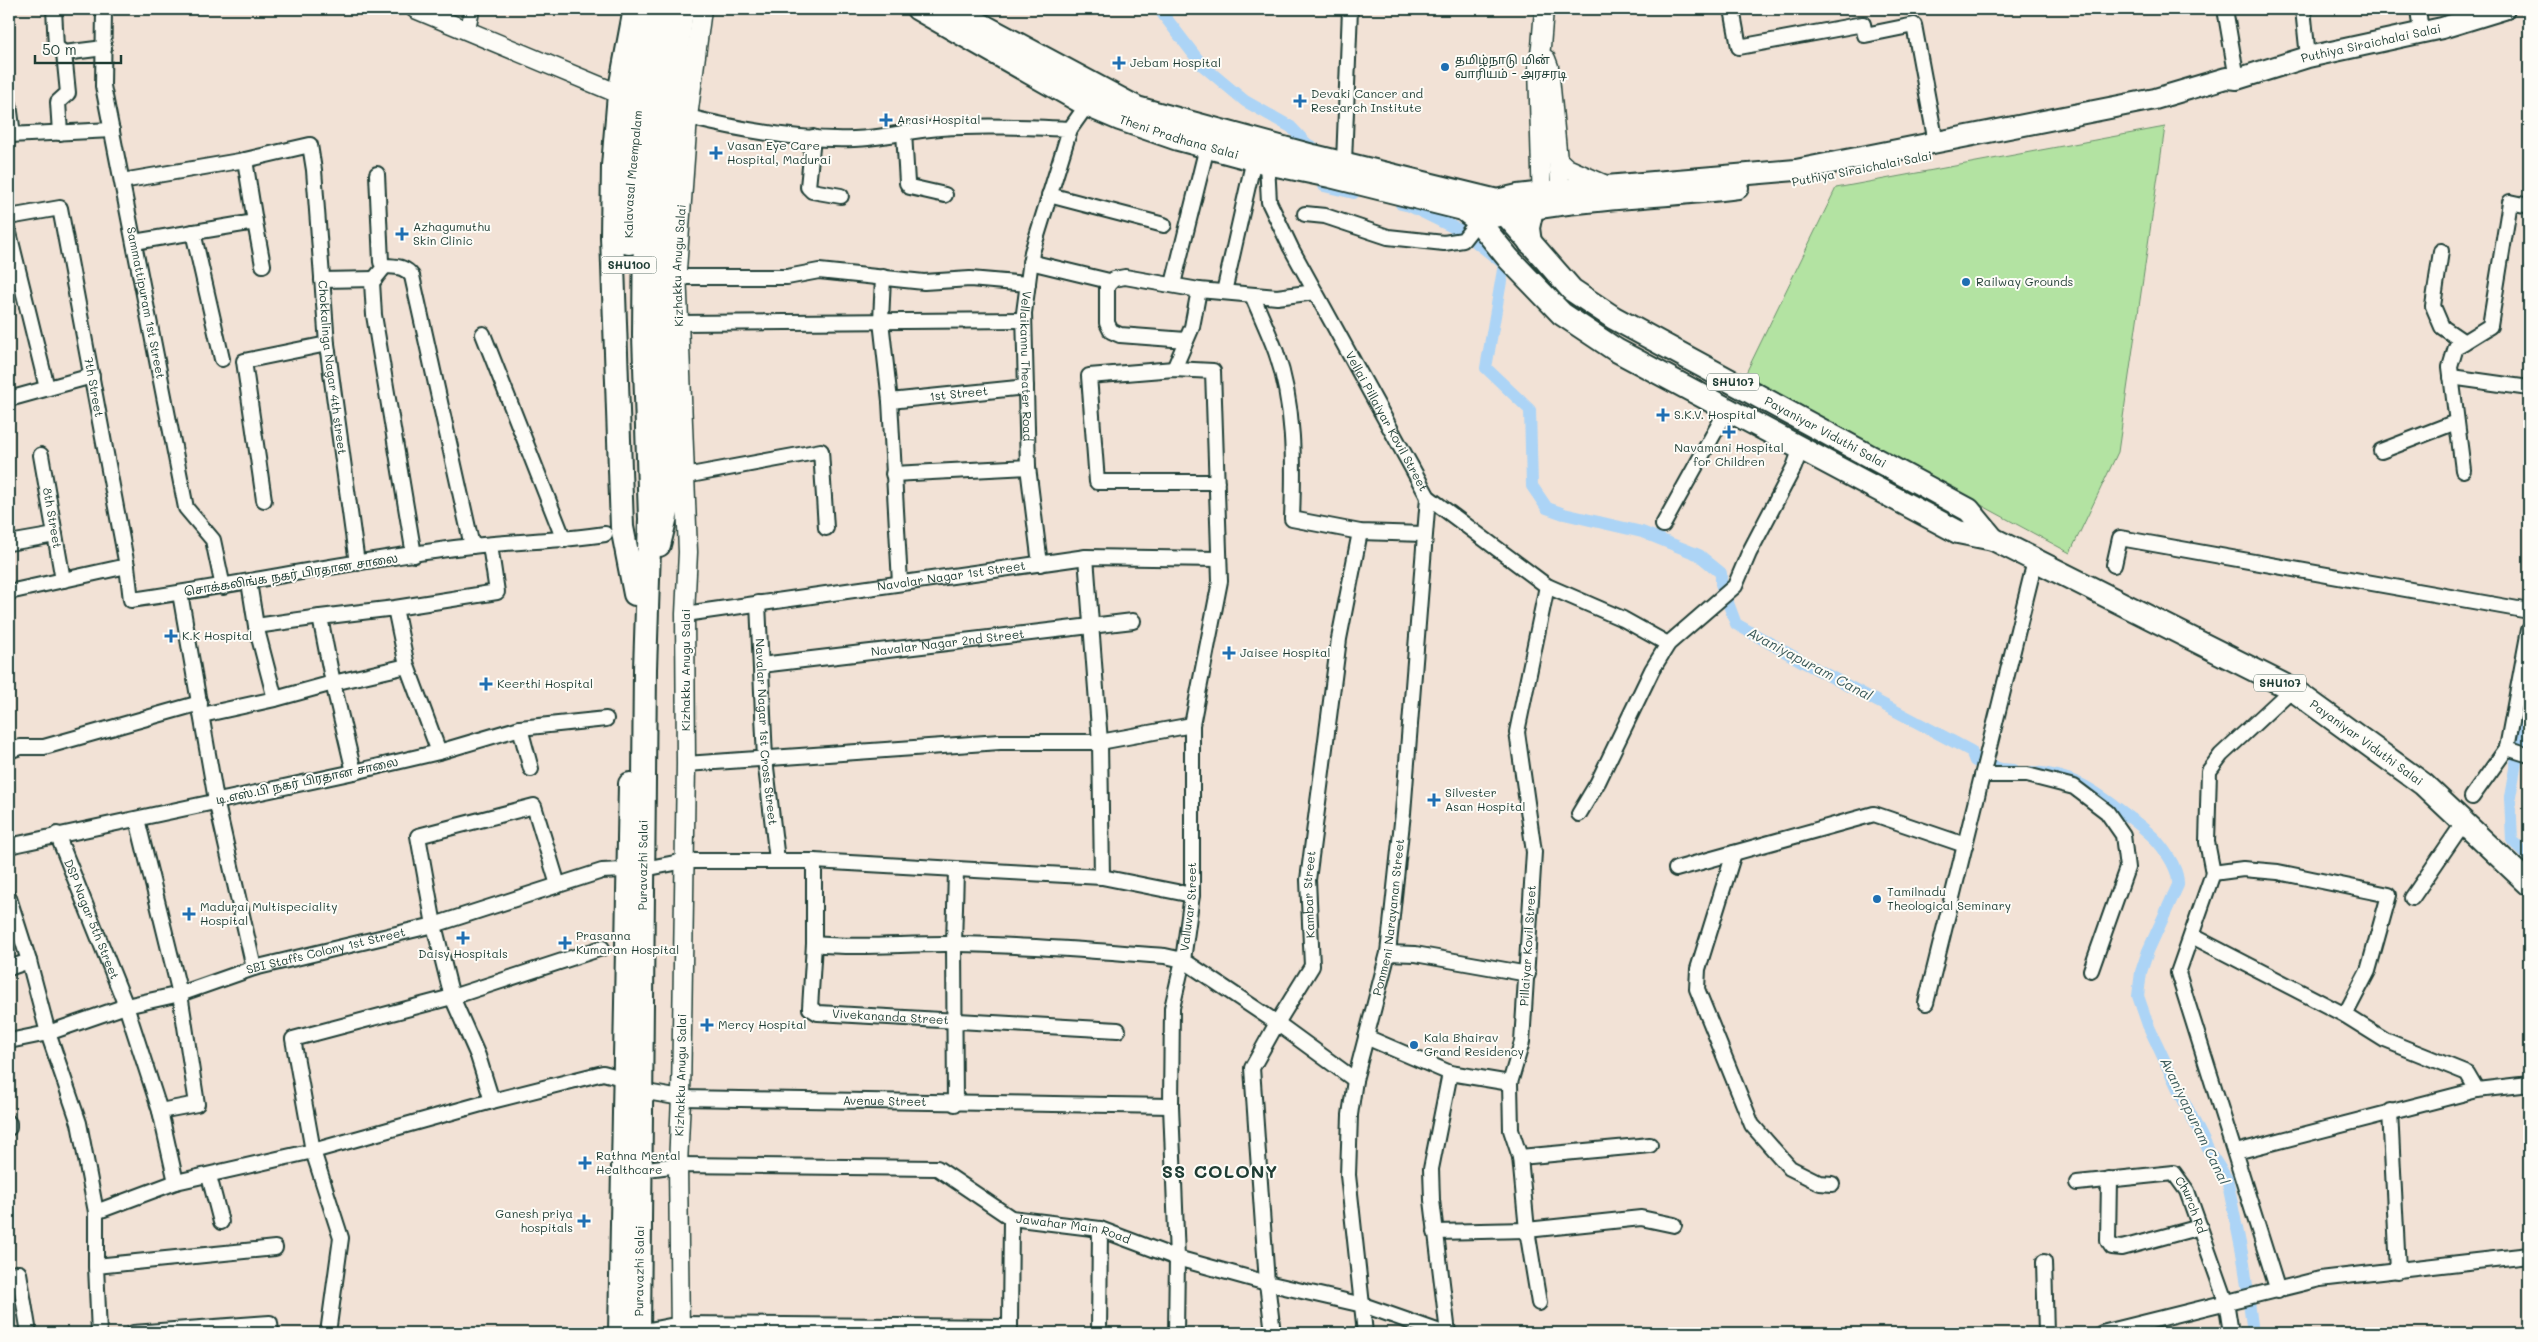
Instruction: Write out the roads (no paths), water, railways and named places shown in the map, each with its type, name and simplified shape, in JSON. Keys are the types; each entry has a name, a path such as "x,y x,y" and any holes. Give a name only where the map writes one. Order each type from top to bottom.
{"main road":[{"path":"635,9 619,94 613,166 615,342 622,527 642,590"},
{"name":"Kalavasal Maempalam","path":"644,520 629,337 629,207 648,9"},
{"name":"Kalavasal Maempalam","path":"644,520 645,209 659,59 666,9"},
{"path":"642,590 670,500 660,306 670,108 682,9"},
{"name":"Theni Pradhana Salai","path":"918,9 1087,105 1128,122 1207,147 1260,161 1327,165 1468,226"},
{"name":"Theni Pradhana Salai","path":"952,9 1137,108 1327,165 1499,206"},
{"name":"Puthiya Siraichalai Salai","path":"1468,226 1499,206 1542,200 1606,185 1651,183 1796,170 2155,100 2226,78 2237,79 2308,57 2422,32 2504,9"},
{"name":"Puthiya Siraichalai Salai","path":"1542,200 1678,196 1802,181 2152,110 2229,88 2237,79"},
{"path":"1530,243 1528,228 1542,200"},
{"name":"Payaniyar Viduthi Salai","path":"1499,206 1572,290 1598,307 1969,510 1993,539"},
{"name":"Payaniyar Viduthi Salai","path":"1468,226 1509,259 1556,308 1616,350 1958,532 1993,539 2292,689 2423,784 2529,884"},
{"path":"1582,327 1598,307"},
{"path":"1698,395 1712,370"},
{"name":"Puravazhi Salai","path":"633,1333 633,1085 644,520"},
{"name":"Puravazhi Salai","path":"633,1085 640,1170 633,1333"}],"street":[{"path":"54,9 56,47 64,53 104,48"},
{"name":"Sammattipuram 1st Street","path":"104,9 103,86 186,508 213,540 222,587"},
{"path":"415,9 468,29 619,94"},
{"path":"468,29 472,9"},
{"name":"Kizhakku Anugu Salai","path":"680,1329 678,1165 685,860 685,614 688,552 678,276 688,117 702,9"},
{"path":"1327,165 1350,9"},
{"path":"1542,200 1536,181 1541,170 1538,66 1542,47 1544,9"},
{"path":"1732,9 1739,47 1862,24 1865,34 1914,25 1936,143"},
{"path":"2225,9 2237,79"},
{"path":"2303,9 2308,57"},
{"path":"2418,9 2422,32"},
{"path":"1542,47 1549,67 1556,158 1542,200"},
{"path":"60,133 58,102 68,92 64,53"},
{"path":"9,104 11,135 112,130"},
{"name":"Vellaikannu Theater Road","path":"1040,564 1028,467 1024,320 1030,262 1049,195 1070,130 1087,105"},
{"path":"688,117 728,126 813,137 854,139 940,128 1007,126 1070,130"},
{"path":"904,132 907,183 910,187 945,195"},
{"path":"813,137 808,187 812,191 841,196"},
{"name":"Chokkalinga Nagar 4th street","path":"245,160 310,145 314,170 327,344 357,563"},
{"path":"1173,284 1207,147"},
{"path":"1556,158 1566,168 1606,185"},
{"path":"122,181 245,160 263,265"},
{"path":"1224,292 1260,161"},
{"name":"Vellai Pillaiyar Kovil Street","path":"1260,161 1269,202 1315,292 1428,497 1547,586 1623,618 1668,644"},
{"path":"377,174 380,254 385,266"},
{"path":"1049,195 1164,225"},
{"path":"2463,470 2450,366 2456,347 2490,326 2510,202 2529,206"},
{"name":"7th Street","path":"9,217 60,208 127,566"},
{"path":"1305,214 1324,216 1388,238 1444,243 1468,226"},
{"path":"134,242 255,222"},
{"path":"194,232 222,359"},
{"path":"9,233 47,388"},
{"path":"2441,251 2433,306 2442,327 2464,342"},
{"path":"1030,262 1109,281 1125,277 1199,290 1277,297 1315,292"},
{"path":"385,266 372,282 374,315 414,555"},
{"path":"385,266 400,266 408,270 412,276 472,546"},
{"path":"678,276 787,277 819,271 924,282 970,278 1028,284"},
{"path":"883,277 881,321 890,401 900,583"},
{"path":"322,280 375,279"},
{"path":"1109,281 1107,286 1107,323 1111,331 1120,335 1186,340"},
{"path":"1199,290 1192,327 1174,369 1089,376 1097,482 1217,482"},
{"path":"1252,295 1276,353 1290,412 1294,462 1292,519 1360,532 1424,534"},
{"path":"679,323 1024,320"},
{"path":"482,334 564,540"},
{"path":"264,500 244,361 327,344"},
{"name":"Valluvar Street","path":"1174,369 1214,371 1220,581 1192,725 1192,895 1183,960 1172,1008 1171,1106 1177,1258 1176,1333"},
{"path":"9,399 92,376"},
{"path":"2451,376 2529,388"},
{"name":"1st Street","path":"890,401 1026,387"},
{"path":"1663,525 1727,410"},
{"path":"2381,452 2456,422"},
{"path":"1579,814 1598,782 1652,670 1668,644 1722,599 1734,586 1794,467 1801,448"},
{"path":"685,476 821,451 826,528"},
{"name":"8th Street","path":"41,456 63,580"},
{"path":"893,474 1028,467"},
{"name":"Ponmeni Narayanan Street","path":"1365,1333 1348,1175 1350,1116 1355,1080 1388,953 1403,813 1428,497"},
{"name":"Kambar Street","path":"1274,1333 1267,1283 1252,1068 1276,1023 1312,966 1308,880 1339,639 1360,532"},
{"name":"சொக்கலிங்க நகர் பிரதான சாலை","path":"127,566 131,600 472,546 564,540 605,534"},
{"path":"9,544 55,535"},
{"path":"2114,565 2120,538 2529,611"},
{"path":"256,626 395,608 497,592 490,545"},
{"path":"1086,557 1093,626 1100,742 1102,877"},
{"name":"Navalar Nagar 1st Street","path":"685,614 1086,557 1219,559"},
{"path":"1926,1003 2035,561"},
{"path":"9,592 127,566"},
{"path":"249,582 256,626 275,698"},
{"name":"Pillaiyar Kovil Street","path":"1539,1303 1526,1230 1520,1157 1511,1130 1510,1083 1522,1042 1528,974 1534,852 1517,732 1547,586"},
{"path":"180,593 216,800 254,968"},
{"name":"Navalar Nagar 1st Cross Street","path":"758,603 765,759 777,860"},
{"path":"395,608 407,666 439,752"},
{"path":"320,617 354,772"},
{"name":"Navalar Nagar 2nd Street","path":"761,665 1133,621"},
{"path":"2472,797 2511,750 2527,654 2529,630"},
{"path":"9,751 20,747 44,747 201,709 275,698 407,666"},
{"path":"2278,1291 2236,1152 2226,1130 2178,973 2213,874 2207,842 2208,770 2221,754 2292,689"},
{"name":"டி.எஸ்.பி நகர் பிரதான சாலை","path":"9,846 57,834 137,819 216,800 354,772 439,752 520,728 606,719"},
{"path":"686,764 1000,742 1100,742 1192,725"},
{"path":"520,728 532,769"},
{"path":"2511,750 2529,756"},
{"path":"1982,775 2027,775 2074,787 2107,812 2123,835 2127,868 2091,970"},
{"path":"96,1212 176,1182 313,1151 492,1101 478,1056 452,997 434,924 418,836 534,806 558,885"},
{"path":"1676,869 1874,814 1965,845"},
{"path":"137,819 180,994 197,1104 160,1111"},
{"path":"2412,898 2464,822"},
{"name":"DSP Nagar 5th Street","path":"57,834 126,1006 160,1111 176,1182"},
{"path":"1734,853 1698,969 1697,989 1752,1125 1790,1168 1820,1183 1832,1184"},
{"name":"SBI Staffs Colony 1st Street","path":"9,1041 48,1033 126,1006 180,994 254,968 434,924 602,871 636,869 685,860 814,861 956,871 1102,877 1192,895"},
{"name":"Vivekananda Street","path":"814,861 814,944 810,1008 818,1013 1118,1030"},
{"path":"2213,874 2243,868 2278,872 2389,895 2368,971 2345,1015"},
{"path":"954,1104 956,871"},
{"path":"10,903 48,1033 79,1123 96,1212 99,1333"},
{"path":"2192,936 2345,1015 2386,1040 2468,1073 2477,1090"},
{"path":"814,944 834,946 954,944 1042,947 1165,956 1183,960 1276,1023 1355,1080"},
{"path":"328,1333 341,1238 313,1151 293,1039 452,997 602,948"},
{"path":"1388,953 1415,954 1528,974"},
{"path":"9,968 28,961"},
{"path":"1366,1037 1450,1073 1510,1083"},
{"name":"Avenue Street","path":"492,1101 603,1073 633,1085 681,1098 954,1104 1171,1106"},
{"path":"1448,1333 1435,1232 1431,1169 1450,1073"},
{"path":"2236,1152 2477,1090 2529,1084"},
{"path":"2390,1111 2398,1271"},
{"path":"9,1123 9,1128"},
{"path":"1520,1157 1650,1145"},
{"name":"Jawahar Main Road","path":"640,1170 678,1165 937,1168 1011,1218 1100,1229 1177,1258 1267,1283 1363,1305 1443,1333"},
{"name":"Church Rd","path":"2076,1183 2174,1173 2187,1191 2200,1227 2226,1301 2231,1333"},
{"path":"209,1176 221,1222"},
{"path":"2109,1179 2108,1241 2112,1247 2122,1248 2200,1227"},
{"path":"633,1333 680,1329 1011,1330 1011,1218"},
{"path":"1435,1232 1526,1230 1641,1218 1674,1225"},
{"path":"1099,1333 1100,1229"},
{"path":"96,1266 274,1248"},
{"path":"2102,1333 2226,1301 2278,1291 2320,1280 2529,1254"},
{"path":"2044,1262 2046,1333"},
{"path":"9,1274 19,1273 29,1333"},
{"path":"133,1333 270,1323 271,1333"}],"waterway":[{"name":"Avaniyapuram Canal","path":"1159,9 1202,65 1245,101 1291,127 1307,144 1319,151"},
{"name":"Avaniyapuram Canal","path":"1322,171 1324,186 1354,193"},
{"name":"Avaniyapuram Canal","path":"1401,204 1410,206 1463,232 1504,264 1486,368 1530,410 1532,486 1547,508 1564,514 1642,532 1699,555 1721,573 1721,584 1736,624 1805,663 1971,751 1975,761 2001,769 2013,770"},
{"path":"2529,688 2510,797 2512,840 2529,857"},
{"name":"Avaniyapuram Canal","path":"2032,772 2051,774 2068,779 2098,794 2151,835 2165,851 2177,873 2178,885 2148,951 2141,972 2138,996 2148,1025 2177,1087 2210,1153 2227,1179 2244,1263 2253,1333"}],"place":[{"name":"Jebam Hospital","path":"1119,63"},
{"name":"தமிழ்நாடு மின் வாரியம் - அரசரடி","path":"1445,67"},
{"name":"Devaki Cancer and Research Institute","path":"1300,101"},
{"name":"Arasi Hospital","path":"886,120"},
{"name":"Vasan Eye Care Hospital, Madurai","path":"716,153"},
{"name":"Azhagumuthu Skin Clinic","path":"402,234"},
{"name":"Railway Grounds","path":"1966,282"},
{"name":"S.K.V. Hospital","path":"1663,415"},
{"name":"Navamani Hospital for Children","path":"1729,432"},
{"name":"K.K Hospital","path":"171,636"},
{"name":"Jaisee Hospital","path":"1229,653"},
{"name":"Keerthi Hospital","path":"486,684"},
{"name":"Silvester Asan Hospital","path":"1434,800"},
{"name":"Tamilnadu Theological Seminary","path":"1877,899"},
{"name":"Madurai Multispeciality Hospital","path":"189,914"},
{"name":"Daisy Hospitals","path":"463,938"},
{"name":"Prasanna Kumaran Hospital","path":"565,943"},
{"name":"Mercy Hospital","path":"707,1025"},
{"name":"Kala Bhairav Grand Residency","path":"1414,1045"},
{"name":"Rathna Mental Healthcare","path":"585,1163"},
{"name":"Ganesh priya hospitals","path":"584,1221"}],"district":[{"name":"SS COLONY","path":"1220,1172"}]}
